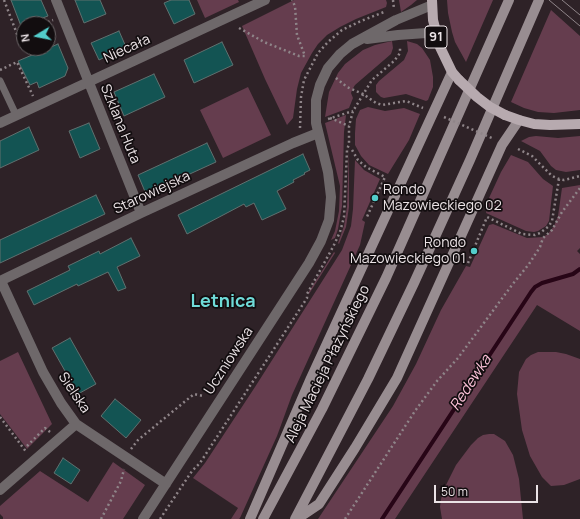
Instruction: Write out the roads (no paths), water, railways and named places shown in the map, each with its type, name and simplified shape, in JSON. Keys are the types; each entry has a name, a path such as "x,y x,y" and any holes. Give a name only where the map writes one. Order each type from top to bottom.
{"main road":[{"name":"Aleja Macieja Płażyńskiego","path":"263,519 322,409 386,278 509,0"},
{"path":"296,519 368,379 410,290 470,160 539,0"},
{"name":"91","path":"432,2 435,34 445,60 455,76 477,98 505,115 519,120 550,125 580,124"},
{"path":"250,519 311,378 455,76"},
{"path":"296,519 319,504 394,383 502,145 519,120"}],"street":[{"name":"Szklana Huta","path":"56,0 141,213"},
{"name":"Niecała","path":"0,123 265,0"},
{"name":"Uczniowska","path":"143,519 310,263 321,241 329,220 331,197 328,172 316,123 316,100 320,85 328,68 340,54 359,40 432,2"},
{"name":"Uczniowska","path":"359,40 398,35 426,33 435,34"},
{"name":"Starowiejska","path":"0,280 141,213 318,133"},
{"name":"Sielska","path":"0,280 43,372 76,424 166,484"},
{"path":"0,490 76,424"}],"lane":[{"path":"0,81 16,115"}],"waterway":[{"name":"Redewka","path":"382,519 531,292 535,287 542,283 573,274 580,269"}],"tram line":[{"path":"549,0 580,26"},
{"path":"562,0 580,15"}],"place":[{"name":"Rondo Mazowieckiego 02","path":"375,198"},
{"name":"Rondo Mazowieckiego 01","path":"474,251"}],"district":[{"name":"Letnica","path":"223,302"}]}
